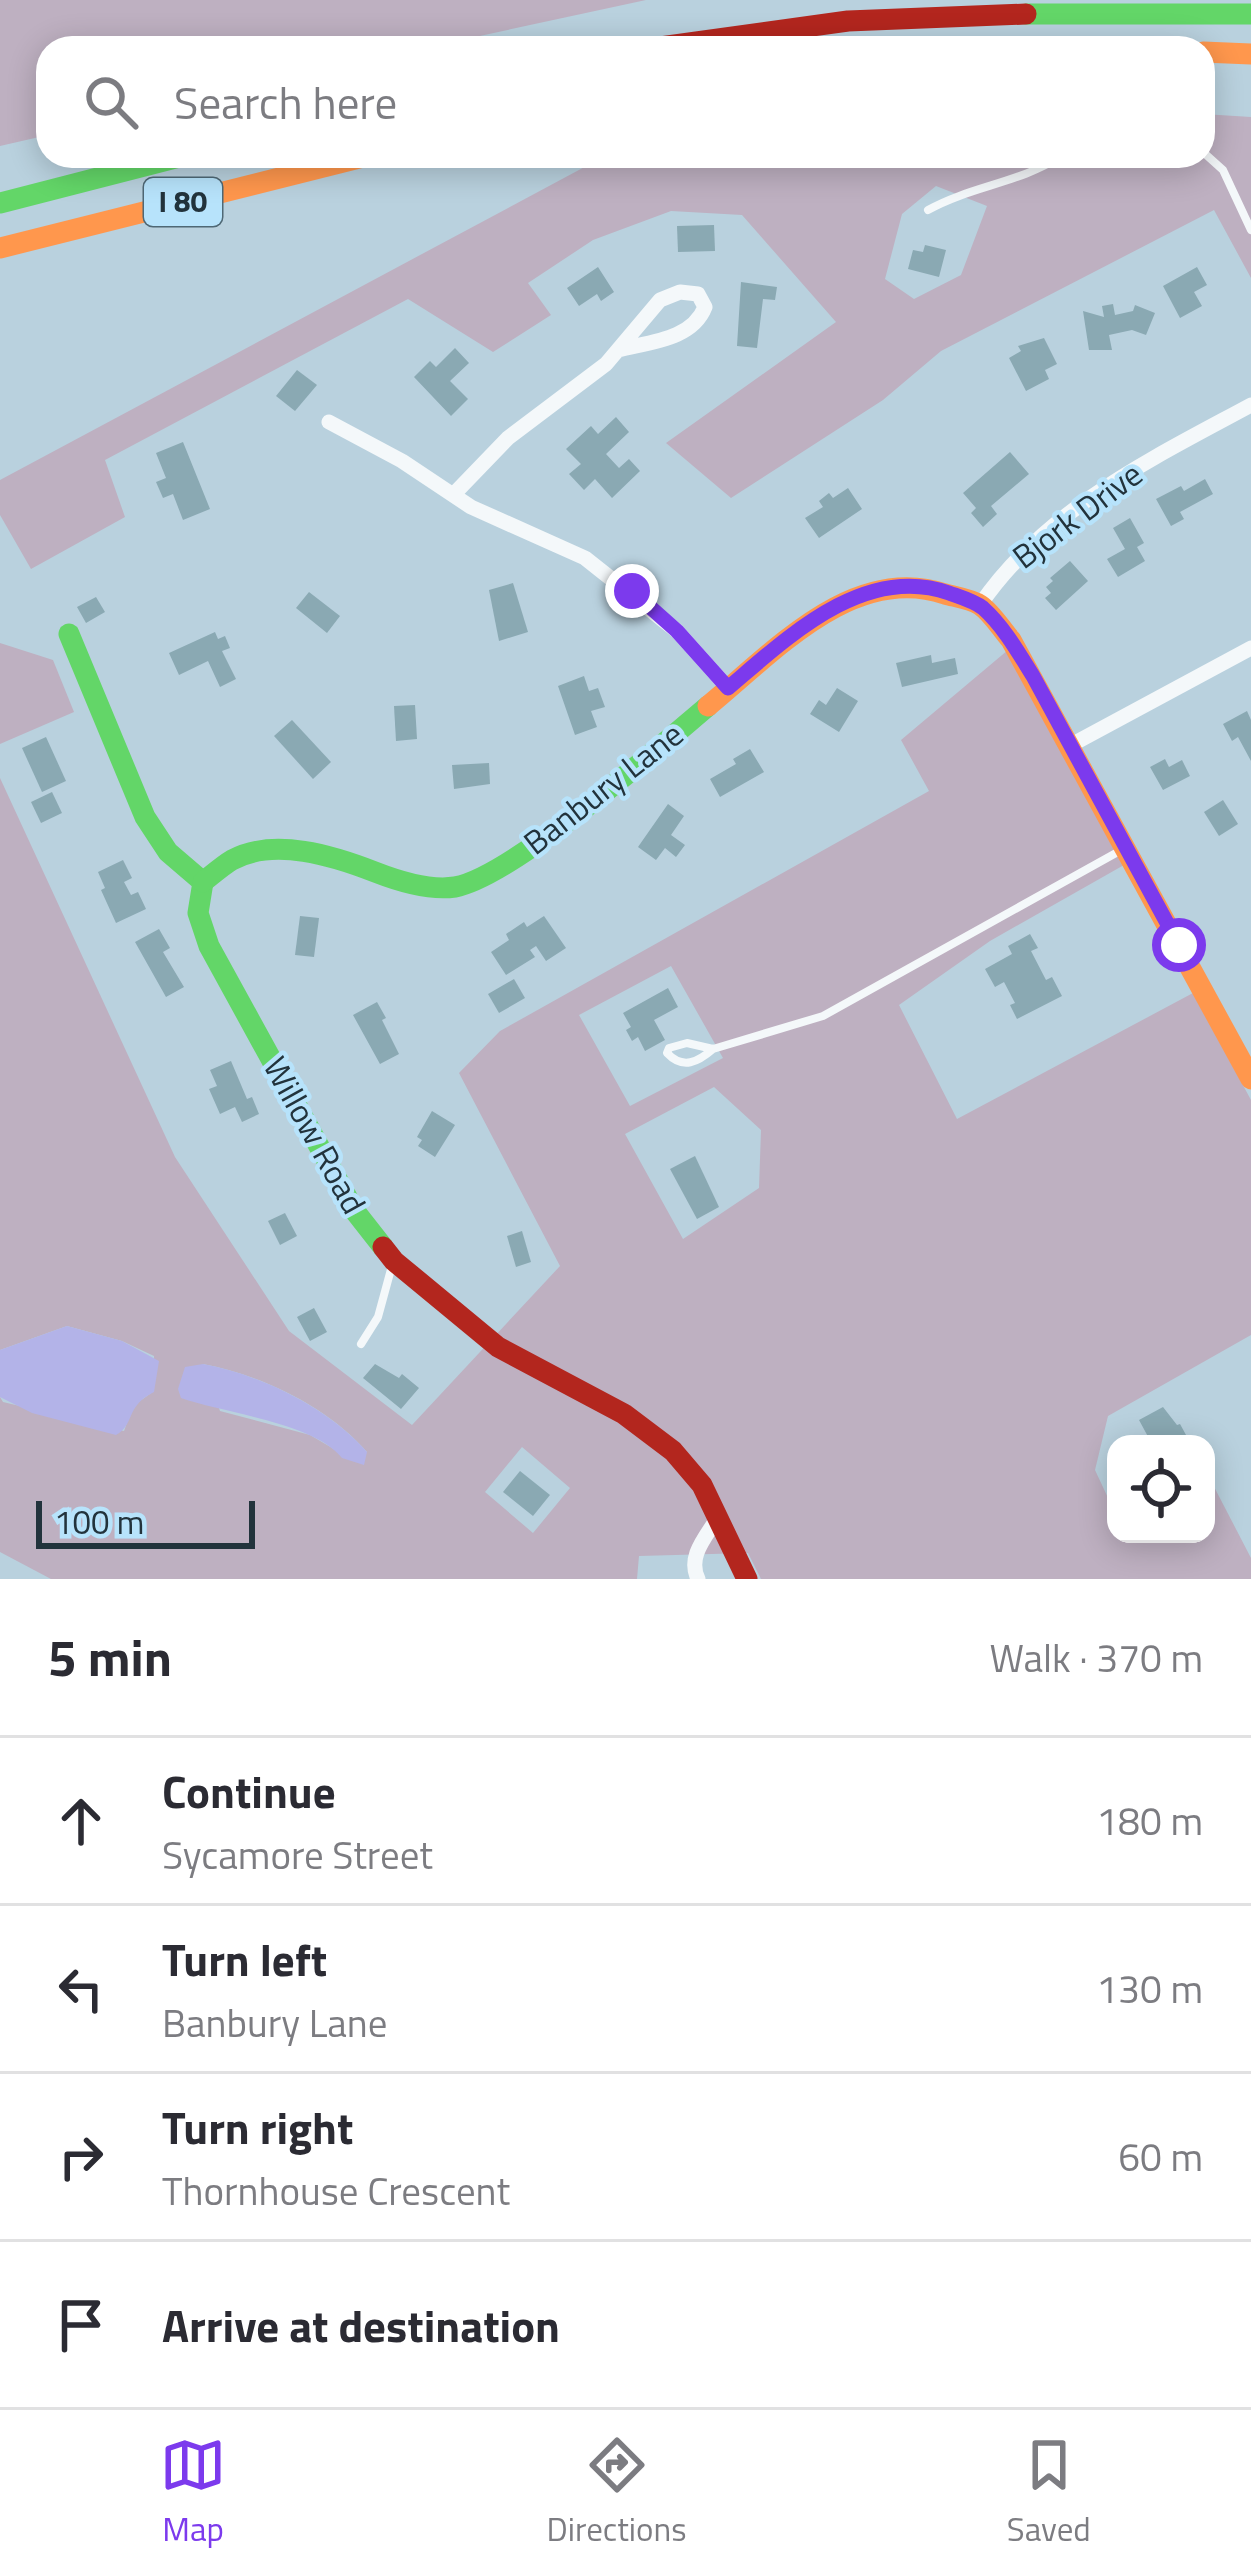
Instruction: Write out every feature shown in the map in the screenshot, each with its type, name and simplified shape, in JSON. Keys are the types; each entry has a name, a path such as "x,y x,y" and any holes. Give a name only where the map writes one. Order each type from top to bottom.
{"main road":[{"path":"739,36 848,21 1080,12 1251,14"},
{"path":"1215,52 1251,54"},
{"name":"I 80","path":"0,203 136,168"},
{"name":"I 80","path":"0,248 319,168"},
{"name":"Banbury Lane","path":"203,882 235,858 269,850 304,851 403,883 454,887 522,853 800,629 851,599 893,585 922,586 980,605"},
{"path":"980,605 1011,640 1251,1079"},
{"path":"69,634 145,817 168,853 203,882"},
{"name":"Willow Road","path":"203,882 198,913 209,946 354,1210 394,1261 498,1348 624,1414 673,1451 702,1485 747,1579"}],"street":[{"path":"454,494 508,438 606,364 660,300 680,292 698,294 705,307 699,322 678,335 618,350"},
{"name":"Bjork Drive","path":"980,605 1004,569 1094,493 1251,405"},
{"path":"329,422 402,460 488,515 585,558 677,631 728,688"},
{"path":"1071,745 1251,648"},
{"path":"698,1579 694,1556 718,1517"}],"lane":[{"path":"1215,163 1223,170 1251,230"},
{"path":"928,210 1043,168"},
{"path":"713,1049 687,1042 667,1053 691,1064 713,1049 848,1005 1126,848"},
{"path":"361,1344 378,1317 394,1261"}],"shaded area":[{"path":"0,0 646,0 480,36 36,36 36,138 0,146"},
{"path":"1215,115 1251,117 1251,278 1214,210 941,351 883,400 731,498 666,443 836,322 742,215 671,211 593,240 528,283 551,315 493,352 408,299 105,460 125,517 31,569 0,515 0,480 583,168 1215,168","holes":["936,186 987,206 961,275 914,299 885,279 902,214"]},
{"path":"0,643 53,660 74,712 0,744"},
{"path":"1008,650 1124,865 990,941 899,1005 957,1119 1193,993 1251,1100 1251,1335 1108,1416 1095,1470 1107,1496 1107,1543 1215,1543 1215,1489 1251,1558 1251,1579 761,1579 748,1553 639,1556 637,1579 51,1579 0,1552 0,1397 3,1402 124,1431 133,1406 154,1391 154,1356 122,1341 67,1326 0,1350 0,778 175,1157 289,1331 412,1425 560,1266 459,1073 500,1031 929,791 901,740","holes":["671,966 723,1058 630,1106 579,1015","714,1087 761,1130 759,1188 683,1239 625,1134","203,1364 293,1395 333,1421 367,1452 339,1452 310,1435 220,1411","522,1447 570,1488 533,1533 485,1492"]}],"water":[{"path":"67,1326 122,1341 159,1361 154,1392 138,1403 116,1435 32,1413 0,1397 0,1350"},
{"path":"203,1364 271,1385 314,1408 367,1452 364,1465 342,1458 312,1436 291,1428 181,1398 178,1389 185,1367"}],"building":[{"path":"714,225 715,251 678,252 677,226"},
{"path":"925,245 946,250 939,277 908,269 913,250 923,252"},
{"path":"598,267 614,292 601,301 597,294 579,306 567,288"},
{"path":"1197,267 1207,285 1194,292 1202,306 1180,318 1163,286"},
{"path":"741,282 777,287 775,300 763,299 757,348 737,346"},
{"path":"1113,304 1115,315 1133,311 1135,305 1155,313 1146,335 1132,330 1109,335 1112,350 1089,350 1083,311 1104,317 1102,306"},
{"path":"1044,338 1057,364 1045,370 1049,379 1026,391 1009,358 1021,351 1018,346"},
{"path":"455,348 469,363 450,381 468,399 451,416 414,377 430,361 436,367"},
{"path":"297,370 317,385 295,411 276,396"},
{"path":"616,417 629,432 606,454 619,468 629,459 640,471 612,498 595,479 584,490 569,474 581,464 566,449 591,426 598,434"},
{"path":"183,442 210,509 183,520 173,494 163,498 156,482 166,478 156,453"},
{"path":"1010,452 1029,474 991,506 997,514 983,527 963,493"},
{"path":"1205,479 1213,494 1180,512 1184,519 1171,526 1156,499"},
{"path":"848,488 862,509 819,538 805,518 823,507 819,501 829,493 833,498"},
{"path":"1130,518 1144,543 1137,547 1145,561 1118,577 1107,559 1125,549 1113,528"},
{"path":"1070,561 1088,581 1056,610 1045,598 1051,593 1046,587"},
{"path":"513,583 528,632 499,641 489,590"},
{"path":"309,592 340,616 327,633 296,608"},
{"path":"96,597 105,612 86,623 77,607"},
{"path":"215,632 218,639 225,636 230,648 222,651 236,679 220,687 208,661 179,675 169,653"},
{"path":"931,655 932,663 955,658 958,674 902,687 896,663"},
{"path":"584,676 589,691 598,688 605,707 591,711 597,727 575,735 558,686"},
{"path":"837,688 858,701 839,732 810,714 819,700 826,705"},
{"path":"415,705 417,739 396,741 394,706"},
{"path":"1247,711 1251,761 1238,737 1232,741 1223,724"},
{"path":"292,720 331,762 313,779 274,736"},
{"path":"46,737 66,781 42,792 22,748"},
{"path":"750,749 764,772 720,797 710,779"},
{"path":"1165,759 1169,767 1182,760 1190,776 1163,790 1150,767"},
{"path":"489,763 490,784 454,789 452,765"},
{"path":"52,792 62,813 41,823 31,802"},
{"path":"1223,800 1238,824 1219,836 1204,812"},
{"path":"668,804 684,816 671,835 685,845 676,857 665,848 656,860 638,847"},
{"path":"123,860 132,878 124,882 131,895 138,892 146,909 116,923 98,872"},
{"path":"300,916 319,918 314,957 295,955"},
{"path":"544,916 566,948 546,961 536,946 530,950 535,957 506,975 491,952 509,940 506,934"},
{"path":"159,929 170,948 163,952 184,987 166,997 135,942"},
{"path":"1030,934 1038,948 1031,951 1046,980 1052,977 1062,996 1017,1019 1004,982 995,987 985,969 1012,954 1008,946"},
{"path":"514,979 525,998 499,1013 488,994"},
{"path":"668,988 678,1007 654,1020 665,1040 645,1051 638,1037 632,1041 623,1013"},
{"path":"377,1002 399,1054 380,1064 353,1015"},
{"path":"231,1061 247,1099 252,1097 259,1114 242,1122 235,1107 220,1114 209,1089 217,1086 210,1070"},
{"path":"432,1111 455,1125 435,1157 418,1146 422,1140 417,1137"},
{"path":"695,1156 719,1207 697,1219 670,1169"},
{"path":"285,1213 297,1236 280,1245 268,1221"},
{"path":"522,1231 531,1262 516,1267 507,1236"},
{"path":"314,1308 327,1332 310,1341 297,1317"},
{"path":"375,1364 399,1378 402,1374 419,1388 401,1409 363,1378"},
{"path":"1163,1407 1186,1435 1147,1435 1139,1420"},
{"path":"520,1471 550,1495 533,1516 503,1492"}],"traffic: fast":[{"path":"1026,14 1251,14"},
{"path":"0,203 136,168"},
{"path":"69,634 145,817 168,852 203,882 198,913 209,946 354,1210 383,1247"},
{"path":"203,882 249,853 285,849 323,855 414,884 455,887 480,878 547,836 708,706"}],"traffic: slow":[{"path":"1215,52 1251,54"},
{"path":"0,248 319,168"},
{"path":"708,706 788,639 847,602 878,591 911,588 980,605 1011,640 1251,1079"}],"traffic: jam":[{"path":"740,36 848,21 1026,14"},
{"path":"383,1247 498,1347 624,1414 673,1451 702,1485 747,1579"}],"route":[{"path":"632,591 677,631 728,688 800,629 851,599 893,585 922,586 980,605 1011,640 1033,676 1179,945"}]}
